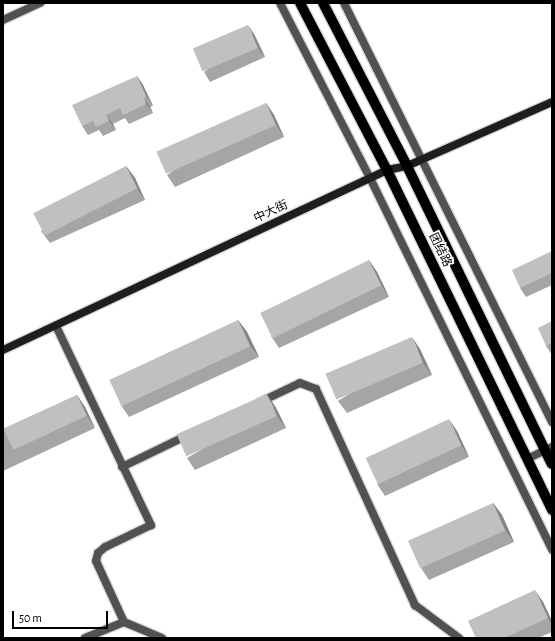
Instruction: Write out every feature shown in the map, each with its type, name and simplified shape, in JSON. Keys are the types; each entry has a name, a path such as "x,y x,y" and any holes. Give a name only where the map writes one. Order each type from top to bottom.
{"main road":[{"name":"团结路","path":"300,3 387,170 552,510"},
{"name":"团结路","path":"323,3 407,166 549,449 552,464"},
{"name":"中大街","path":"3,350 387,170 407,166 552,102"}],"street":[{"path":"3,20 40,3"},
{"path":"280,3 370,178 552,550"},
{"path":"344,3 423,158 552,422"},
{"path":"56,326 151,525 98,553 96,561 124,622 162,638"},
{"path":"250,406 300,383 309,384 316,389 415,605 459,638"},
{"path":"122,467 193,433"},
{"path":"527,459 549,449"},
{"path":"85,638 124,622"}],"building":[{"path":"248,25 258,48 203,71 193,48"},
{"path":"137,76 146,96 144,98 146,104 123,115 120,108 106,115 109,121 96,127 93,121 82,126 72,105"},
{"path":"266,103 276,125 166,174 156,152"},
{"path":"126,166 137,188 45,235 33,213"},
{"path":"552,251 552,273 520,288 512,270"},
{"path":"369,260 381,285 273,338 260,313"},
{"path":"238,320 250,346 122,406 109,380"},
{"path":"552,321 552,343 546,346 538,328"},
{"path":"412,337 423,363 336,400 325,374"},
{"path":"267,394 277,416 186,456 177,434"},
{"path":"77,395 87,416 13,450 4,429"},
{"path":"449,419 461,445 378,484 366,458"},
{"path":"493,503 505,530 420,568 408,541"},
{"path":"535,590 548,618 504,638 476,638 468,621"}]}
